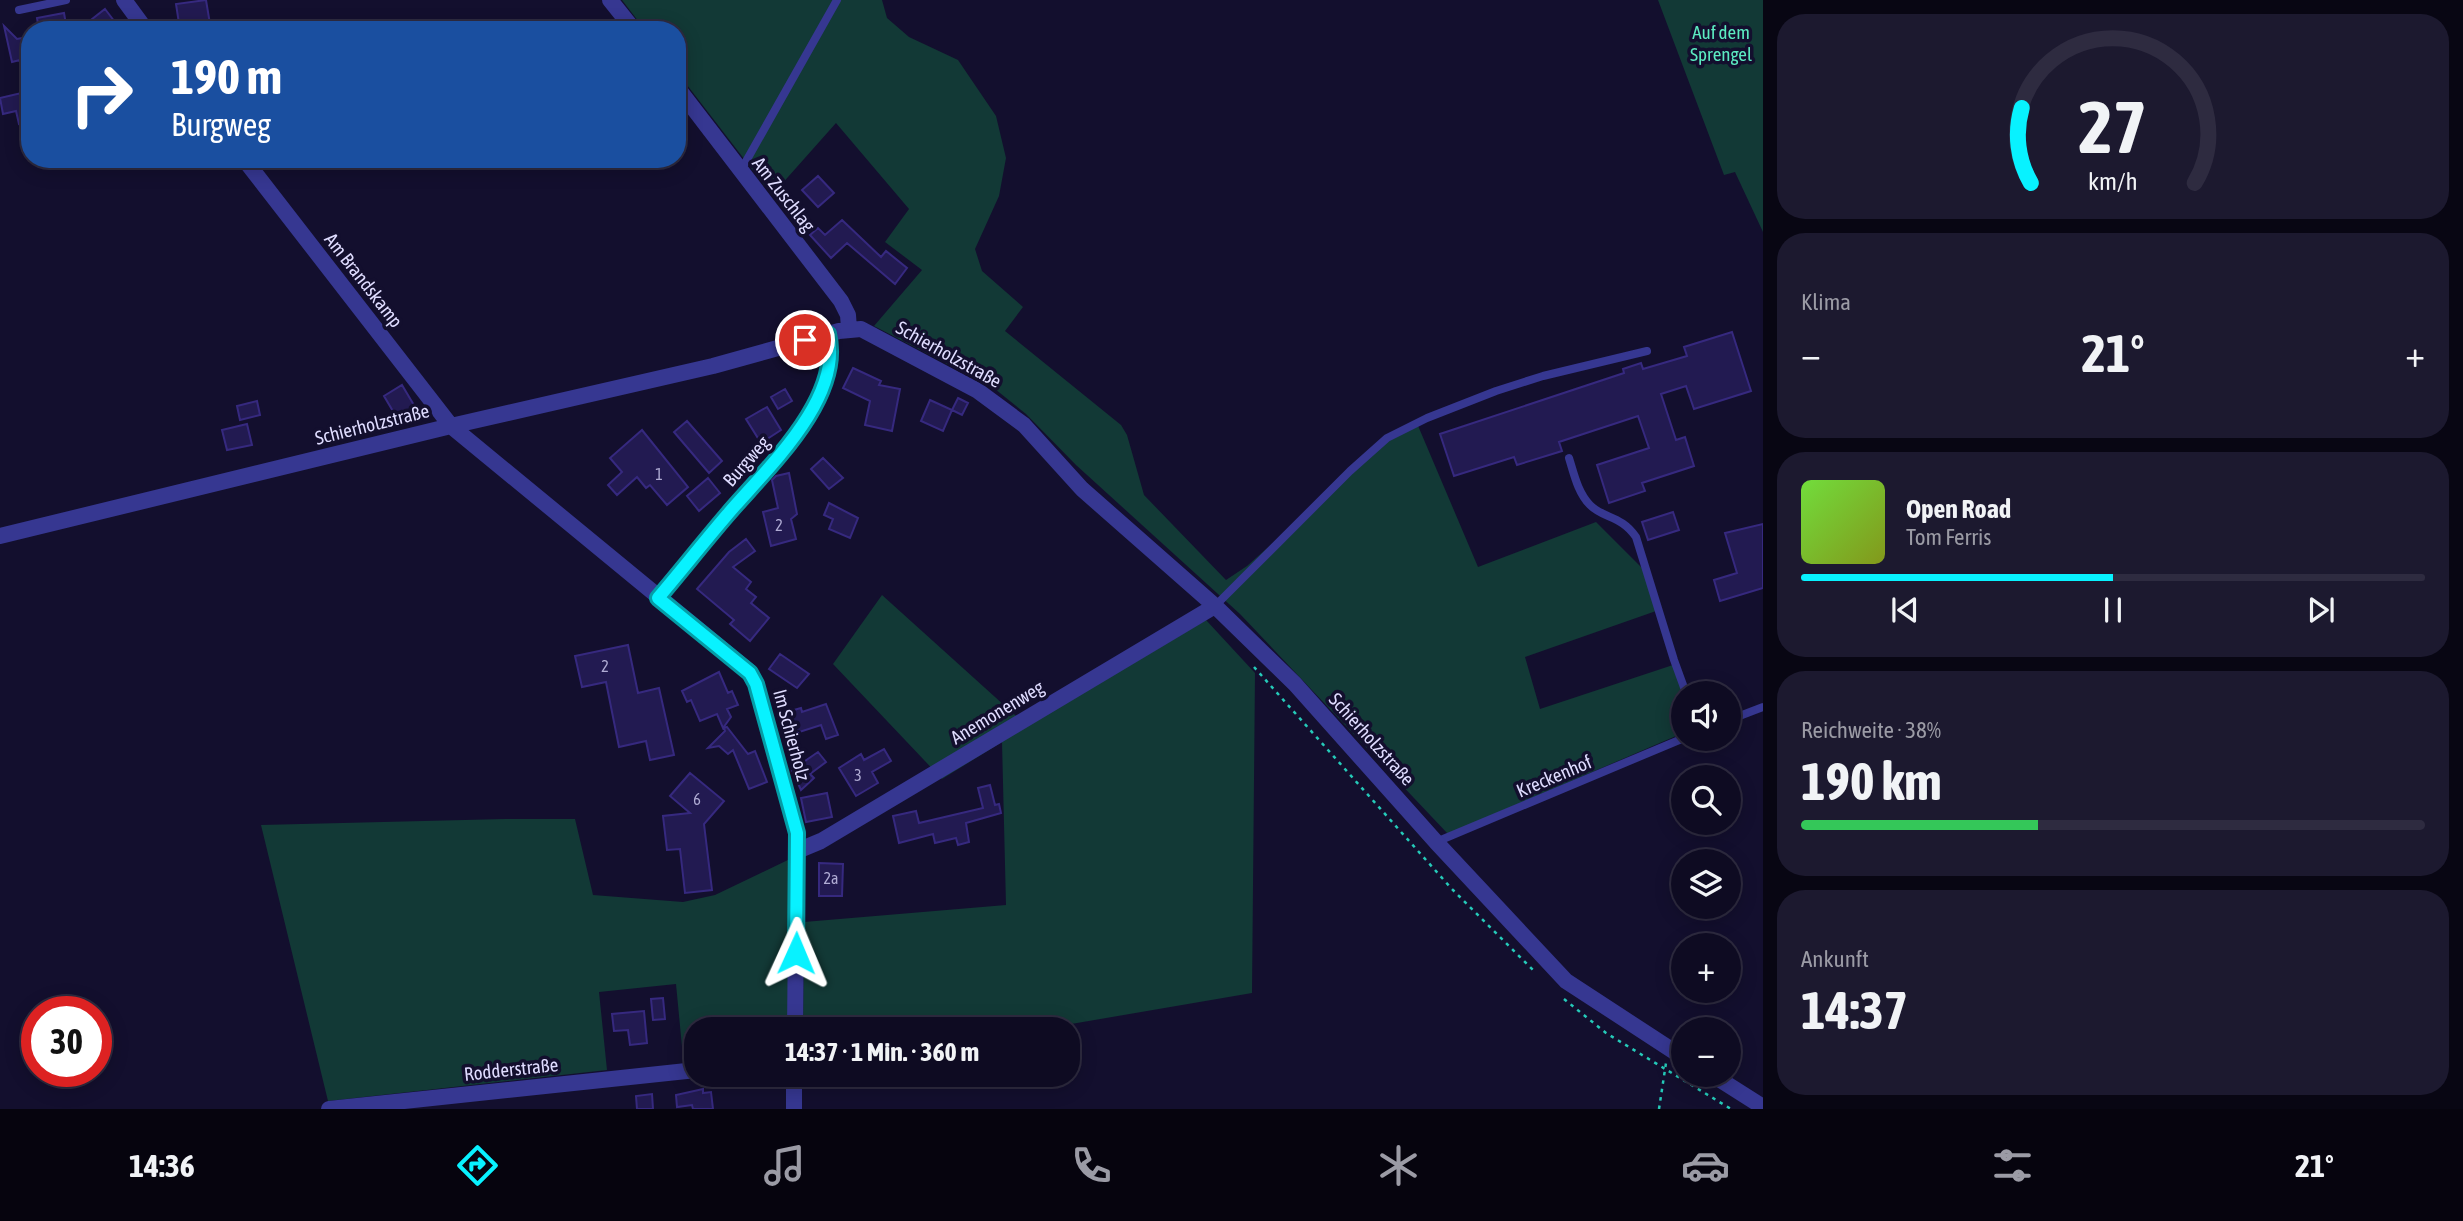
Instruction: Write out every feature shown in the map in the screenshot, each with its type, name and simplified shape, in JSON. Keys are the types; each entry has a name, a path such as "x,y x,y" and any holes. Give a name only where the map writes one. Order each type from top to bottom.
{"street":[{"path":"124,0 139,21"},
{"path":"610,0 627,21"},
{"name":"Am Zuschlag","path":"686,99 841,301 848,315 849,329"},
{"name":"Am Brandskamp","path":"251,168 451,426"},
{"name":"Schierholzstraße","path":"0,536 451,426 713,366 828,334 861,329 978,391 1024,425 1082,489 1215,606 1295,684 1436,842 1566,981 1671,1050"},
{"name":"Burgweg","path":"658,598 798,433 817,402 832,356 828,334"},
{"name":"Im Schierholz","path":"451,426 750,673 756,684 797,833 795,1017"},
{"name":"Anemonenweg","path":"797,851 821,841 1215,606"},
{"name":"Rodderstraße","path":"329,1109 684,1071"},
{"path":"794,1087 794,1109"},
{"path":"1731,1087 1763,1107"}],"lane":[{"path":"19,10 66,0"},
{"path":"740,172 837,0"},
{"path":"1215,606 1350,471 1387,438 1427,418 1496,391 1543,376 1647,351"},
{"path":"1569,458 1581,494 1591,507 1628,525 1636,537 1682,681"},
{"path":"1741,715 1763,707"},
{"name":"Kreckenhof","path":"1436,842 1671,743"}],"path":[{"path":"1248,660 1451,888 1538,975"},
{"path":"1558,993 1606,1033 1731,1109"},
{"path":"1659,1109 1665,1068 1671,1061"}],"green space":[{"path":"622,0 882,0 887,18 909,37 958,60 996,116 1006,158 999,196 975,249 982,271 1023,307 1005,331 1121,425 1127,435 1144,495 1226,580 1247,566 1389,439 1416,421 1478,567 1596,522 1644,570 1656,611 1525,657 1540,709 1673,665 1679,681 1671,681 1671,738 1448,834 1240,614 1076,465 1026,414 995,389 874,326 922,270 885,242 909,209 836,123 772,195 686,84 686,21 638,21"},
{"name":"Auf dem Sprengel","path":"1658,0 1763,0 1763,232 1735,172 1724,175"},
{"path":"882,595 1027,726 1206,620 1255,673 1252,993 1080,1022 1080,1017 803,1017 804,922 1006,905 1002,742 942,779 833,664"},
{"path":"575,819 593,895 683,902 715,895 790,859 788,1017 684,1017 683,1057 676,984 599,992 607,1070 328,1101 261,825"}],"building":[{"path":"206,0 210,21 179,21 176,4"},
{"path":"105,9 114,21 90,21"},
{"path":"64,13 65,21 38,21 37,18"},
{"path":"4,26 17,39 21,38 21,65 20,60 12,62"},
{"path":"21,93 21,124 16,111 3,114 0,98"},
{"path":"818,176 834,193 818,207 802,190"},
{"path":"842,220 881,257 886,251 907,268 895,284 847,243 831,258 810,235 818,228 825,235"},
{"path":"1732,332 1751,391 1694,409 1686,386 1661,394 1676,440 1685,437 1694,466 1642,483 1645,491 1609,503 1597,465 1649,448 1638,416 1559,442 1562,451 1517,465 1514,457 1454,476 1440,434 1624,373 1623,369 1641,363 1643,369 1687,356 1684,347"},
{"path":"853,368 881,381 879,385 900,389 892,431 865,425 870,401 843,388"},
{"path":"402,385 418,412 400,423 384,396"},
{"path":"785,389 792,401 778,409 771,397"},
{"path":"958,398 968,403 962,415 952,410"},
{"path":"930,400 952,410 943,431 921,421"},
{"path":"257,401 260,415 240,420 237,406"},
{"path":"767,407 781,430 761,443 746,419"},
{"path":"687,421 722,461 709,473 674,432"},
{"path":"247,424 252,445 227,450 222,430"},
{"path":"642,430 688,487 667,505 650,485 646,488 637,477 617,495 608,485 622,472 610,458"},
{"path":"823,458 843,478 829,489 811,469"},
{"path":"789,473 797,514 791,519 796,539 771,546 763,512 778,508 772,480 776,476"},
{"path":"708,478 720,493 699,511 687,496"},
{"path":"829,503 858,518 850,538 829,529 833,519 824,515"},
{"path":"1673,512 1679,530 1648,540 1642,522"},
{"path":"1763,524 1763,588 1720,601 1714,580 1737,573 1725,533"},
{"path":"746,539 755,551 733,567 751,582 746,589 756,597 751,603 769,618 750,641 730,624 734,620 697,589 729,552"},
{"path":"628,645 638,693 659,688 674,755 650,760 646,741 619,747 606,682 582,687 575,656"},
{"path":"780,654 809,674 797,688 769,669"},
{"path":"719,672 728,693 732,691 738,705 727,709 731,717 723,728 717,714 700,721 691,700 687,702 682,691"},
{"path":"826,704 838,735 826,739 821,725 790,735 783,713 801,708 802,712"},
{"path":"727,727 748,754 755,751 767,782 749,789 733,750 728,754 719,746 708,748"},
{"path":"884,749 891,761 872,772 878,783 856,796 839,768 861,754 864,760"},
{"path":"818,752 826,762 810,774 814,778 801,790 792,770"},
{"path":"690,773 724,801 704,824 712,890 685,893 680,849 667,850 663,816 690,813 670,796"},
{"path":"990,785 995,805 999,804 1001,813 966,823 969,842 958,845 956,838 935,843 933,834 899,843 893,816 916,811 919,823 983,808 978,788"},
{"path":"827,793 832,817 806,822 801,798"},
{"path":"819,863 843,864 842,896 819,896"},
{"path":"663,998 665,1019 653,1020 651,999"},
{"path":"644,1011 647,1043 630,1045 628,1030 614,1031 612,1014"},
{"path":"703,1089 703,1093 711,1092 713,1109 693,1109 692,1105 677,1107 676,1095"},
{"path":"652,1094 653,1109 637,1109 636,1096"}],"route":[{"path":"796,953 797,833 756,684 750,673 658,598 798,433 817,402 832,356 831,345 828,334 805,340"}]}
